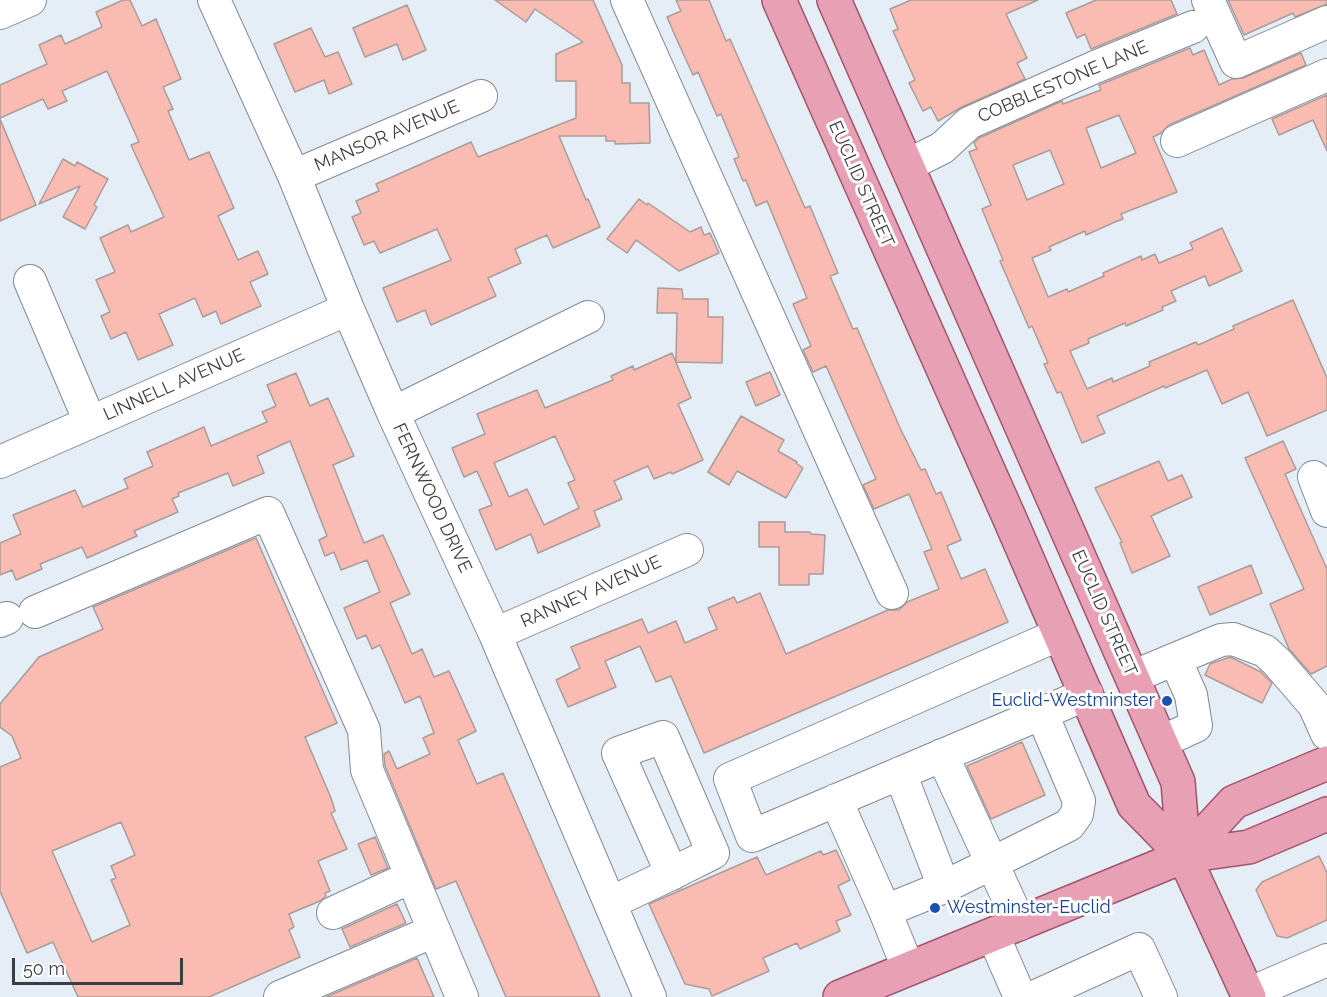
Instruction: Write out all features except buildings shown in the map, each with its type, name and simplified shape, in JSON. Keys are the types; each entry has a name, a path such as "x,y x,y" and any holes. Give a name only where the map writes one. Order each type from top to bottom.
{"main road":[{"name":"EUCLID STREET","path":"834,0 1178,782 1184,856"},
{"name":"EUCLID STREET","path":"784,2 1134,806 1184,856"},
{"path":"1184,856 1234,802 1327,763"},
{"path":"840,997 1184,856 1249,848 1327,814"},
{"path":"1184,856 1248,996"}],"street":[{"path":"0,13 30,0"},
{"name":"FERNWOOD DRIVE","path":"214,0 294,176 393,413 495,634 650,997"},
{"path":"627,0 892,593"},
{"path":"1208,0 1236,62 1327,22"},
{"name":"COBBLESTONE LANE","path":"908,165 942,148 969,123 1095,67 1193,27"},
{"path":"1177,141 1327,75"},
{"name":"MANSOR AVENUE","path":"294,176 481,96"},
{"path":"30,281 90,422"},
{"name":"LINNELL AVENUE","path":"0,462 348,309"},
{"path":"393,413 588,317"},
{"path":"1314,477 1327,511"},
{"path":"14,617 268,513 364,730 367,770 462,997"},
{"name":"RANNEY AVENUE","path":"495,634 687,550"},
{"path":"1060,633 730,779 752,836 1086,694"},
{"path":"1132,677 1221,640 1233,639 1265,651 1277,662 1314,705 1327,734"},
{"path":"1161,742 1196,726 1191,695 1175,659"},
{"path":"885,911 944,887 1069,825 1077,814 1079,801 1042,714"},
{"path":"942,755 991,864 1020,997"},
{"path":"900,773 944,887"},
{"path":"836,800 908,968"},
{"path":"610,903 672,874"},
{"path":"333,913 411,877"},
{"path":"280,997 434,931"},
{"path":"1034,997 1139,949 1161,997"},
{"path":"1248,996 1327,960"}],"place":[{"name":"Euclid-Westminster","path":"1167,701"},
{"name":"Westminster-Euclid","path":"935,908"}]}
